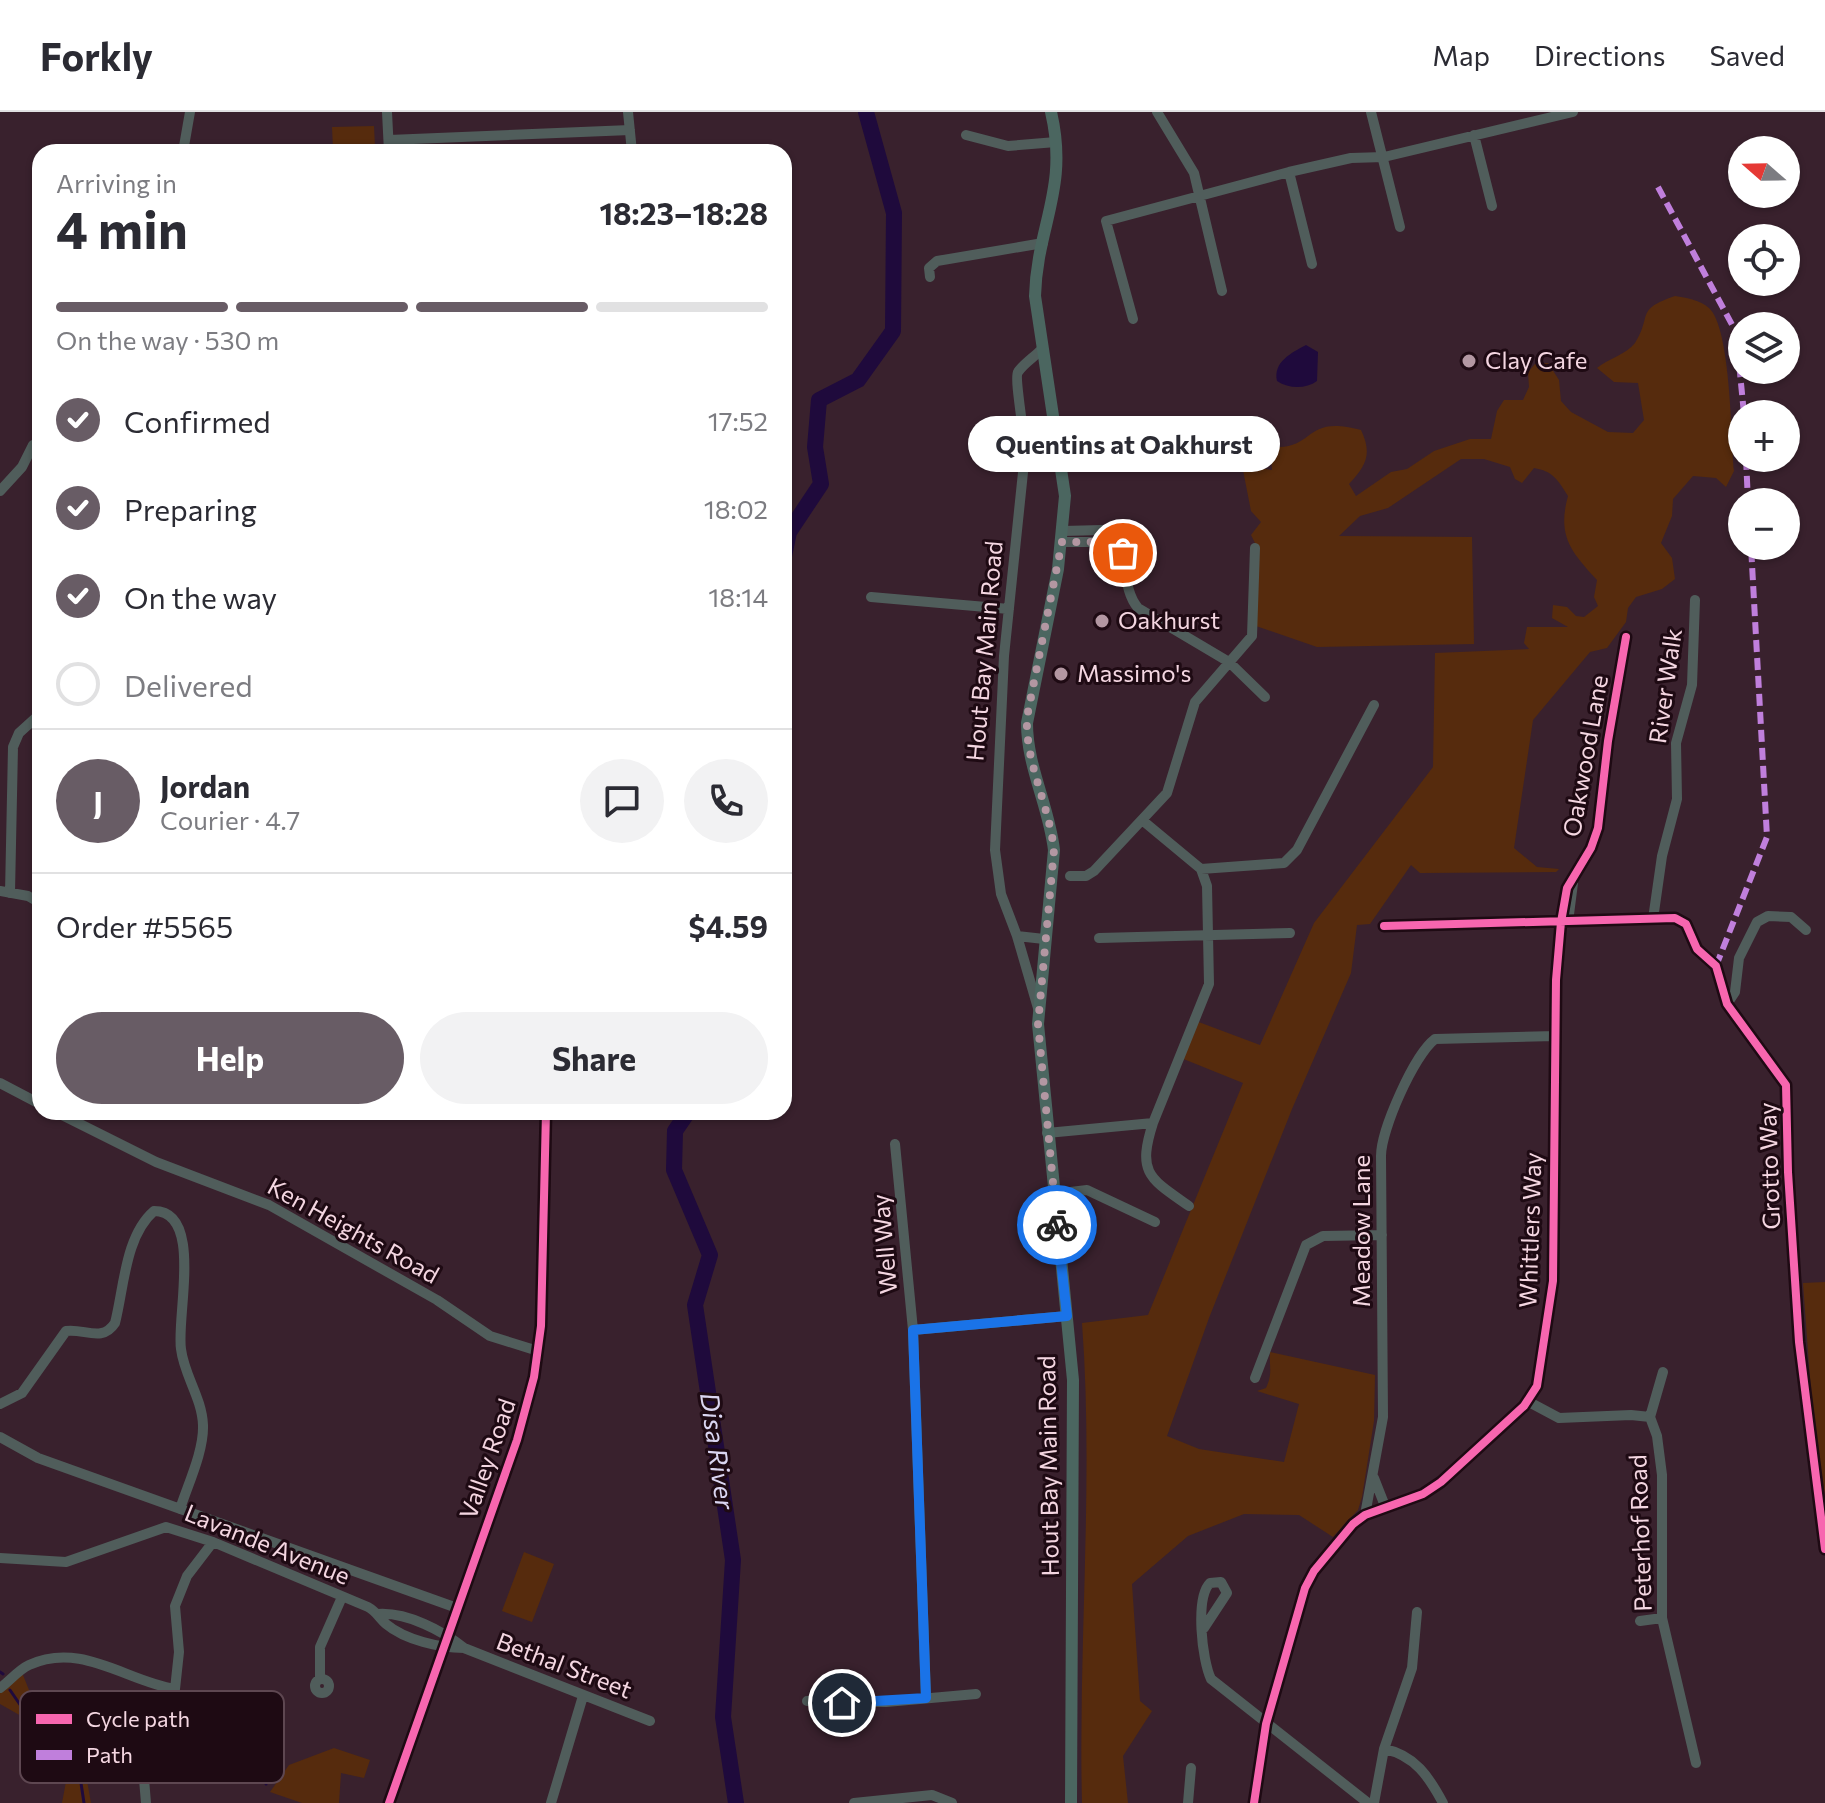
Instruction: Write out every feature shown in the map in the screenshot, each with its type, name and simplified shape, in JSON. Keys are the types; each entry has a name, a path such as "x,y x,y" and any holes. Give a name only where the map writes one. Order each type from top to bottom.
{"main road":[{"name":"Hout Bay Main Road","path":"1051,112 1056,142 1057,187 1043,243 1035,296 1041,350 1063,469 1062,536 1027,717 1028,745 1050,822 1054,850 1038,1008 1073,1402 1071,1803"}],"street":[{"path":"184,144 190,112"},
{"path":"387,112 389,144"},
{"path":"628,112 631,144"},
{"path":"1157,112 1191,164 1222,291"},
{"path":"1371,112 1400,227"},
{"path":"1133,319 1106,221 1289,172 1351,158 1384,157 1573,112"},
{"path":"419,144 630,130"},
{"path":"966,135 1008,146 1056,142"},
{"path":"1474,135 1492,206"},
{"path":"1289,172 1312,264"},
{"path":"930,277 930,266 937,261 1043,243"},
{"name":"Hout Bay Main Road","path":"1038,1008 1001,894 995,858 997,758 1025,442 1015,380 1018,372 1041,350"},
{"path":"0,491 22,467 32,447"},
{"path":"1062,536 1103,542 1123,553 1130,598 1142,613 1229,662 1265,697"},
{"path":"1070,876 1094,871 1170,788 1195,702 1253,634 1255,548"},
{"path":"871,597 1009,609"},
{"name":"River Walk","path":"1653,919 1662,856 1676,805 1676,743 1692,685 1695,600"},
{"name":"Oakwood Lane","path":"1565,922 1566,891 1591,848 1599,823 1608,741 1626,637"},
{"path":"1201,869 1275,865 1288,861 1346,762 1374,705"},
{"path":"32,721 19,733 13,747 5,892 32,900"},
{"path":"1142,820 1201,869 1207,886 1209,984 1153,1123 1145,1157 1148,1173 1155,1183 1189,1206"},
{"path":"1727,1004 1735,992 1739,958 1757,922 1768,916 1791,917 1806,930"},
{"name":"Grotto Way","path":"1384,926 1653,919 1684,922 1697,949 1716,966 1727,1004 1787,1088 1788,1172 1799,1342 1825,1549"},
{"name":"Whittlers Way","path":"1254,1803 1266,1724 1307,1583 1365,1515 1423,1494 1441,1482 1529,1402 1540,1376 1553,1281 1555,1036 1565,922"},
{"path":"1099,938 1290,933"},
{"path":"1017,936 1044,939"},
{"name":"Meadow Lane","path":"1385,1506 1373,1476 1383,1404 1382,1140 1427,1046 1441,1037 1555,1036"},
{"path":"0,1083 32,1100"},
{"name":"Ken Heights Road","path":"72,1120 164,1165 269,1205 437,1300 490,1336 538,1351"},
{"name":"Valley Road","path":"389,1803 523,1421 538,1351 546,1120"},
{"path":"1047,1133 1153,1123"},
{"name":"Well Way","path":"895,1144 913,1330 926,1698"},
{"path":"1054,1194 1087,1190 1155,1222"},
{"path":"0,1404 22,1393 66,1331 99,1334 109,1331 115,1323 128,1264 142,1226 154,1211 171,1216 179,1224 183,1247 181,1352 198,1396 203,1426 180,1509"},
{"path":"1255,1378 1306,1245 1323,1236 1382,1235"},
{"path":"913,1330 1067,1316"},
{"path":"1529,1402 1559,1418 1650,1417 1663,1372"},
{"name":"Peterhof Road","path":"1650,1417 1657,1436 1662,1475 1662,1618 1696,1763"},
{"path":"0,1437 26,1453 457,1608"},
{"path":"1365,1515 1373,1476"},
{"name":"Lavande Avenue","path":"0,1558 66,1562 160,1527 213,1542 378,1614 418,1623 448,1635"},
{"path":"0,1689 29,1665 67,1656 97,1662 130,1677 175,1689 179,1652 175,1606 187,1576 213,1542"},
{"path":"320,1678 320,1647 342,1597"},
{"path":"1204,1628 1206,1661 1211,1679 1371,1803 1384,1749 1412,1668 1417,1612"},
{"name":"Lavande Avenue","path":"378,1614 388,1626 443,1648"},
{"path":"1640,1621 1662,1618"},
{"path":"417,1638 418,1623"},
{"name":"Bethal Street","path":"448,1635 464,1648 650,1721"},
{"name":"Bethal Street","path":"443,1648 464,1648"},
{"path":"807,1701 878,1702 976,1694"},
{"path":"551,1803 583,1696"},
{"path":"1384,1749 1401,1754 1421,1767 1443,1803"},
{"path":"1188,1803 1191,1768"},
{"path":"145,1783 143,1795 146,1803"},
{"path":"854,1803 932,1795 952,1803"}],"shaded area":[{"path":"374,126 375,144 333,144 332,127"},
{"path":"1675,296 1702,303 1716,319 1726,360 1730,400 1728,472 1734,472 1726,487 1716,478 1693,476 1673,499 1672,516 1661,543 1672,558 1675,579 1662,589 1636,597 1628,608 1626,622 1607,648 1590,652 1533,720 1514,848 1537,867 1559,869 1556,872 1420,873 1411,865 1370,924 1357,925 1351,973 1292,1109 1209,1318 1167,1436 1199,1449 1284,1462 1299,1404 1257,1391 1266,1388 1268,1383 1270,1352 1375,1375 1374,1421 1358,1510 1333,1537 1299,1515 1244,1514 1188,1536 1132,1584 1140,1701 1152,1711 1123,1756 1128,1803 1082,1803 1086,1443 1082,1323 1148,1315 1243,1083 1181,1058 1196,1021 1260,1045 1314,923 1433,767 1435,653 1529,649 1524,643 1527,627 1568,627 1552,618 1553,605 1567,607 1576,616 1584,617 1598,606 1594,597 1597,580 1573,552 1565,533 1568,496 1554,477 1534,468 1522,483 1515,479 1510,467 1484,459 1461,459 1388,508 1360,516 1339,536 1472,537 1474,644 1317,647 1253,625 1255,543 1251,535 1261,522 1251,511 1242,465 1272,470 1271,458 1279,447 1299,442 1313,432 1330,426 1361,430 1366,458 1349,484 1356,496 1391,472 1407,469 1434,451 1470,439 1491,439 1497,411 1504,400 1523,400 1529,387 1528,372 1535,364 1548,363 1559,380 1561,401 1571,412 1608,432 1633,433 1644,420 1638,383 1614,382 1597,368 1632,347 1646,314 1662,301"},
{"path":"1306,345 1318,352 1317,381 1297,387 1277,381 1280,363"},
{"path":"1825,1282 1825,1497 1812,1406 1803,1283"},
{"path":"524,1552 554,1564 532,1622 502,1611"},
{"path":"21,1670 29,1691 20,1691 20,1715 0,1704 0,1691"},
{"path":"334,1748 370,1760 364,1778 341,1773 339,1803 302,1803 270,1792 276,1783 284,1783 284,1772 289,1765"},
{"path":"66,1783 87,1783 91,1803 62,1803"}],"waterway":[{"name":"Disa River","path":"792,528 821,484 815,447 819,400 858,380 893,331 894,213 866,112"},
{"name":"Disa River","path":"683,1120 675,1131 674,1170 710,1255 695,1305 733,1560 723,1717 736,1803"},
{"path":"10,1690 20,1705"},
{"path":"81,1783 84,1803"}],"marked path":[{"path":"1658,187 1736,332 1743,400"},
{"path":"1747,472 1747,488"},
{"path":"1716,966 1767,837 1752,560"}],"cycle path":[{"path":"1254,1803 1266,1724 1305,1588 1314,1571 1353,1524 1365,1515 1423,1494 1441,1482 1524,1406 1537,1386 1553,1281 1556,980 1561,922 1567,888 1591,848 1598,828 1608,741 1626,637"},
{"path":"1384,926 1675,918 1686,924 1697,949 1716,966 1727,1004 1786,1085 1799,1342 1825,1549"},
{"path":"389,1803 517,1440 534,1377 541,1326 546,1120"}],"way so far":[{"path":"1057,1225 1038,1043 1039,978 1054,850 1050,822 1028,745 1028,701 1052,604 1062,542 1099,541 1123,553"}],"place":[{"name":"Clay Cafe","path":"1469,361"},
{"name":"Quentins at Oakhurst","path":"1123,553"},
{"name":"Oakhurst","path":"1102,621"},
{"name":"Massimo's","path":"1061,674"}],"route":[{"path":"842,1703 926,1698 913,1330 1067,1316 1057,1225"}]}
